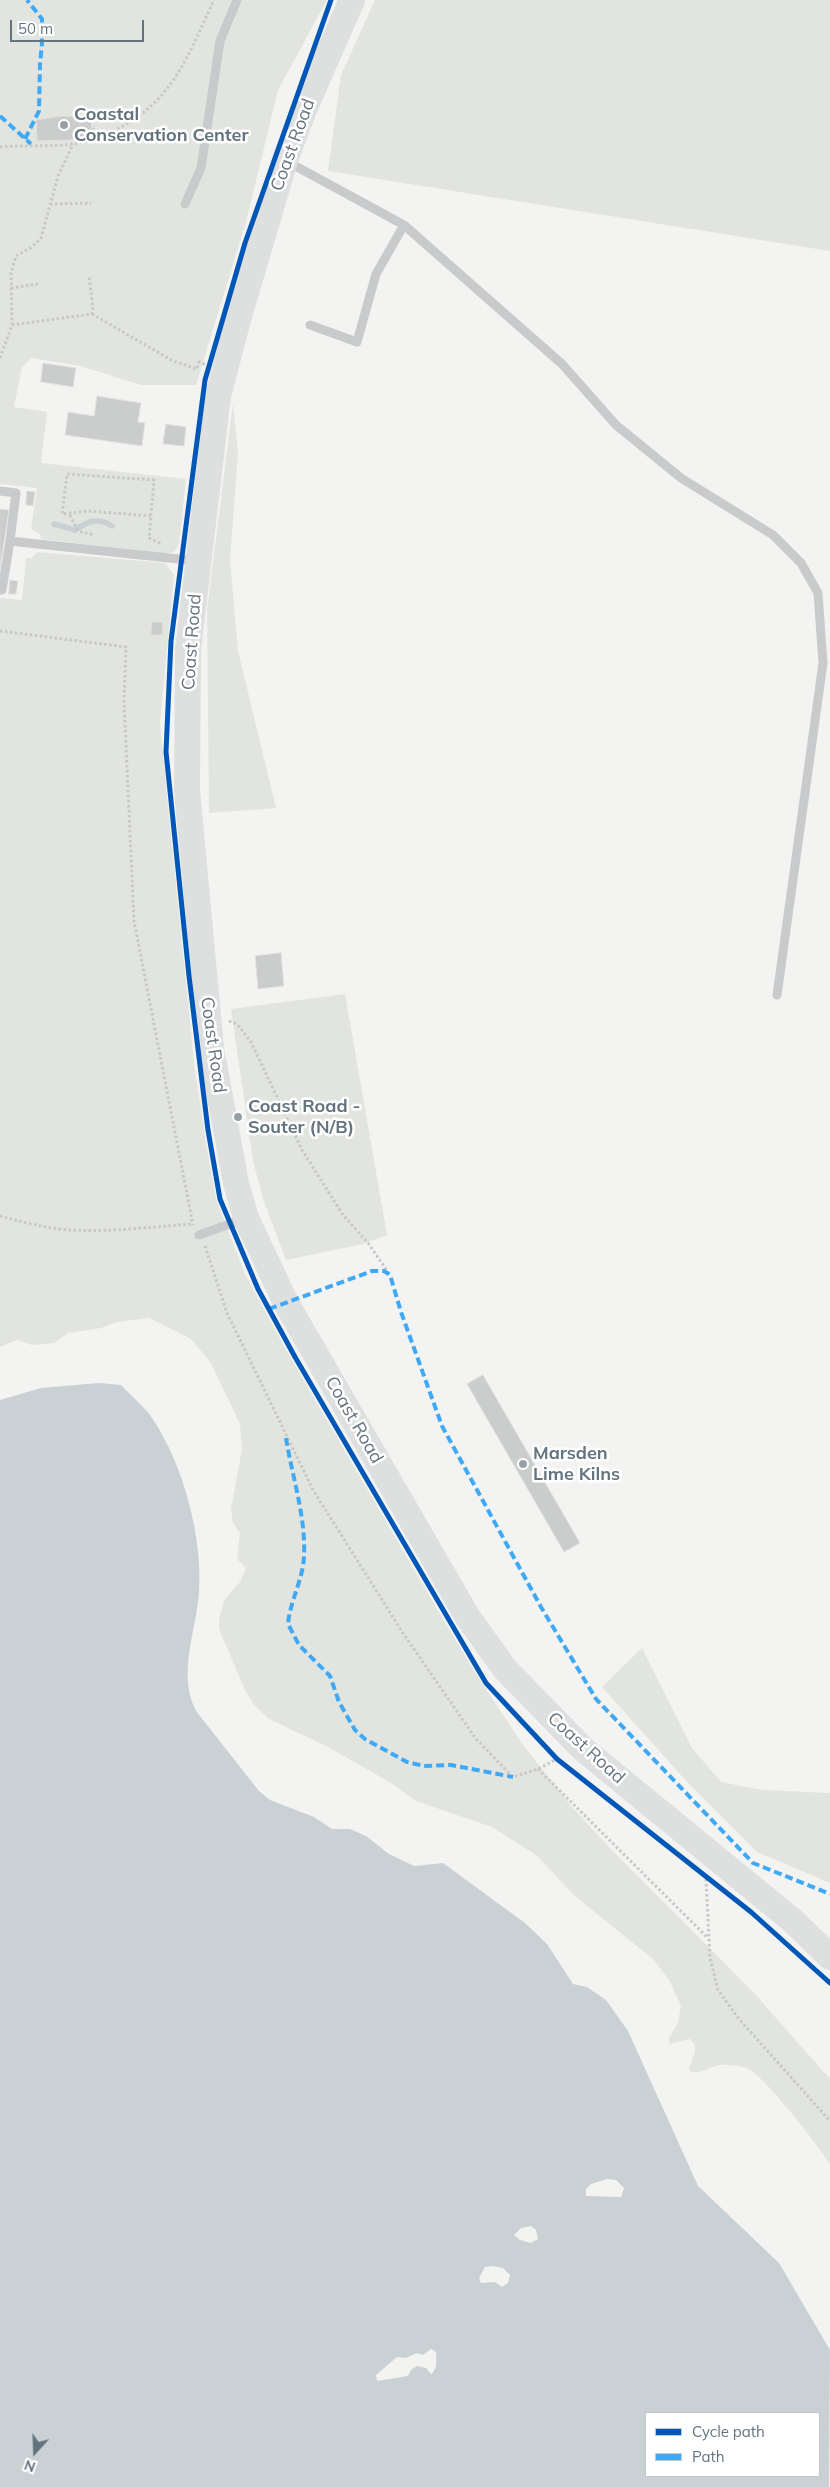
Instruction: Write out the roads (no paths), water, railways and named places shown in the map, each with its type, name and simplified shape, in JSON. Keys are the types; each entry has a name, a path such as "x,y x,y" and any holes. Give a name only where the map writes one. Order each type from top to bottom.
{"main road":[{"name":"Coast Road","path":"352,0 303,112 286,160 239,316 218,396 187,560 186,790 211,1048 236,1183 246,1218 286,1303 467,1616 504,1669 583,1749 793,1921 830,1957"}],"lane":[{"path":"185,204 201,168 220,41 237,0"},
{"path":"286,160 404,225 562,364 616,425 681,478 774,535 801,563 818,593 824,663 777,995"},
{"path":"310,325 357,342 376,274 404,225"},
{"path":"0,491 16,493 2,590 0,590"},
{"path":"10,541 187,560"},
{"path":"200,1235 246,1218"}],"waterway":[{"path":"54,524 75,530 93,521 107,523 112,526"}],"place":[{"name":"Coastal Conservation Center","path":"64,125"},
{"name":"Coast Road - Souter (N/B)","path":"238,1117"},
{"name":"Marsden Lime Kilns","path":"523,1464"}]}
